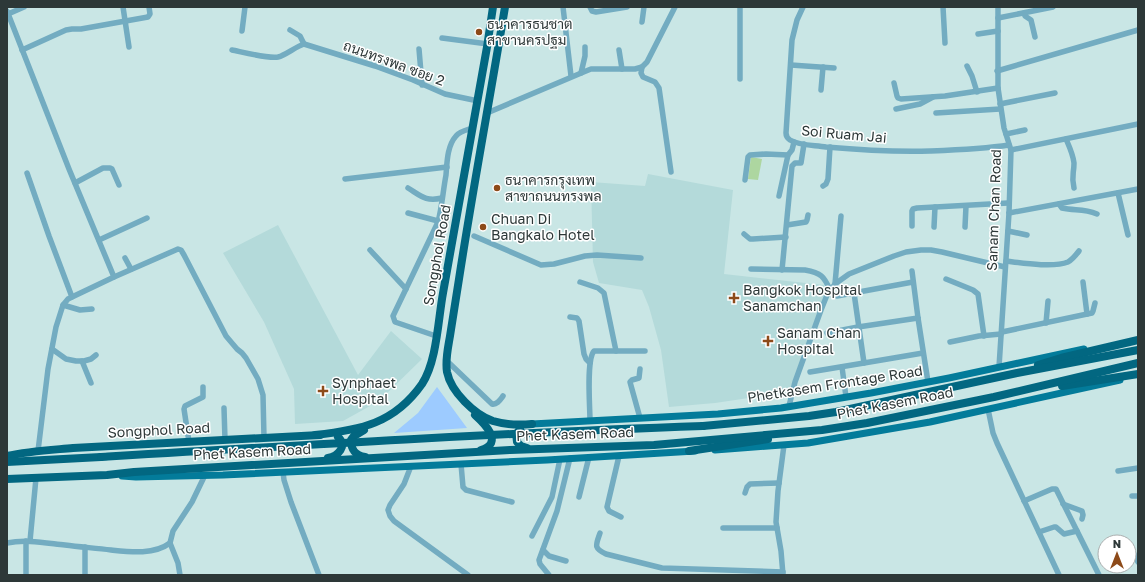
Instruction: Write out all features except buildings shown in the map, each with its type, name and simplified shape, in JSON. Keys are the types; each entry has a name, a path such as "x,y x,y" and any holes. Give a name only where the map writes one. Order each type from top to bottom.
{"highway":[{"name":"Songphol Road","path":"7,456 38,451 314,435 342,432 362,428 394,413 422,384 430,368 488,44 493,7"},
{"name":"Songphol Road","path":"505,7 468,223 447,361 447,372 451,384 461,398 472,408 493,421 518,425 532,424"},
{"path":"456,222 468,223"},
{"path":"989,379 1062,358 1138,339"},
{"name":"Phet Kasem Road","path":"7,462 389,440 586,430 703,426 809,416 836,412 989,379 1138,350"},
{"name":"Phet Kasem Road","path":"7,479 107,475 134,472 462,452 654,444 822,430 906,415 1134,364"},
{"path":"1009,393 1138,377"},
{"path":"461,398 470,410 488,428 492,436 492,442 487,448 462,452"},
{"path":"374,457 365,457 357,454 352,448 351,440 354,436 371,427 375,423"},
{"path":"532,424 522,427 517,432 516,437 517,442 521,446 532,449"},
{"path":"689,451 742,444 822,430"},
{"path":"312,462 336,456 342,449 340,440 337,437 314,435"}],"main road":[{"name":"Phetkasem Frontage Road","path":"532,424 718,414 789,406 928,382 1138,339"},
{"path":"107,475 136,477 205,475 460,464 728,450 808,443 930,422 1138,377"}],"street":[{"path":"24,7 8,13 75,184 114,276"},
{"path":"123,7 129,47"},
{"path":"22,50 66,30 81,29 148,17 150,14 149,7"},
{"path":"242,30 245,7"},
{"path":"563,7 571,76"},
{"path":"590,7 592,11 596,12 627,7"},
{"path":"642,22 644,7"},
{"path":"487,113 554,85 571,76 591,69 636,69 642,67 647,62 675,7"},
{"path":"740,7 740,79"},
{"name":"Soi Ruam Jai","path":"803,7 795,28 786,133 788,139 794,142 854,149 928,151 995,147 1010,148 1066,139 1138,124"},
{"path":"943,7 945,43"},
{"name":"Sanam Chan Road","path":"998,7 998,88 1000,106 1010,148 1009,213 999,367"},
{"path":"998,18 1053,7"},
{"path":"1024,13 1031,20 1035,37"},
{"path":"232,50 267,57 278,57 304,44 300,36 290,30"},
{"path":"998,70 1138,30"},
{"path":"978,34 998,31"},
{"path":"442,38 488,44"},
{"name":"ถนนทรงพล ซอย 2","path":"304,44 375,66 445,94 478,101"},
{"path":"581,73 586,56 585,47"},
{"path":"419,49 422,85"},
{"path":"619,50 622,69"},
{"path":"791,65 834,68"},
{"path":"967,66 977,92"},
{"path":"642,67 641,73 643,77 655,82 659,88 671,172"},
{"path":"821,90 823,67"},
{"path":"894,83 898,98 977,92 998,88"},
{"path":"936,113 1000,106 1055,93"},
{"path":"896,109 920,104 935,96"},
{"path":"436,336 396,322 394,316 438,221 448,155 452,143 456,136 461,132 473,128"},
{"path":"1006,134 1025,130"},
{"path":"1066,139 1074,163 1072,178 1074,188"},
{"path":"779,196 788,155 792,150 794,142"},
{"path":"782,270 792,166 794,163 801,163 804,144"},
{"path":"823,186 826,184 828,179 830,147"},
{"path":"745,180 748,157 750,155 788,155"},
{"path":"75,184 103,168 108,167 112,169 119,185"},
{"path":"345,179 447,167"},
{"path":"27,173 48,236 72,297"},
{"path":"408,188 429,199 435,200 442,198"},
{"path":"1009,213 1138,189"},
{"path":"1118,193 1128,235"},
{"path":"912,226 913,209 1008,203"},
{"path":"1059,204 1062,208 1081,209 1097,214"},
{"path":"965,227 966,206"},
{"path":"934,227 935,207"},
{"path":"408,213 438,221"},
{"path":"787,225 806,222 808,215"},
{"path":"835,284 841,216"},
{"path":"99,240 147,218"},
{"path":"1008,231 1027,235"},
{"path":"744,234 750,239 786,237"},
{"path":"474,236 541,265 554,264 585,256 597,255 641,258"},
{"path":"38,451 42,408 52,349 56,327 63,304 68,299 114,276 178,249 181,250 226,336 246,358 258,379 263,395 264,438"},
{"path":"370,250 406,289"},
{"path":"789,406 795,382 821,310 830,290 835,284 849,274 887,258 906,252 921,250 931,250 1005,264 1058,264 1068,262 1073,259 1079,251"},
{"path":"126,258 131,269"},
{"path":"751,269 805,270 819,274 826,281 830,290"},
{"path":"912,271 928,382"},
{"path":"946,279 973,290 978,294 984,336"},
{"path":"580,282 598,288 604,293 616,351"},
{"path":"837,296 913,282"},
{"path":"1082,282 1087,314"},
{"path":"854,293 864,363"},
{"path":"1046,323 1048,301"},
{"path":"950,342 1001,333 1092,313 1095,303"},
{"path":"63,304 80,310 92,309"},
{"path":"570,317 577,318 579,321 584,354 590,363"},
{"path":"827,333 918,318"},
{"path":"52,349 66,359 82,361 90,359 96,355"},
{"path":"590,421 590,363 591,355 594,351 645,351"},
{"path":"810,372 923,353"},
{"path":"82,361 91,383"},
{"path":"447,361 492,404 497,403 502,396"},
{"path":"842,367 846,397"},
{"path":"640,369 639,378 630,382 640,418"},
{"path":"189,442 184,409 185,406 203,397 203,387"},
{"path":"224,408 225,440"},
{"path":"988,409 993,433 997,443 1059,575"},
{"path":"600,533 597,541 598,551 666,568 783,574 776,517 784,445"},
{"path":"619,456 607,507 609,511 621,516"},
{"path":"579,497 589,457"},
{"path":"549,575 540,564 539,560 557,511 570,458"},
{"path":"532,536 552,497 560,459"},
{"path":"460,464 463,487 466,490 512,502"},
{"path":"411,466 404,484 390,504 388,510 390,516 394,521 468,575"},
{"path":"1118,471 1138,468"},
{"path":"283,472 291,502 319,575"},
{"path":"180,575 178,563 170,543 173,531 192,502 205,475"},
{"path":"26,575 28,541 36,478"},
{"path":"745,493 747,486 750,484 779,483"},
{"path":"1024,501 1054,489 1057,491 1099,575"},
{"path":"1063,504 1082,511 1082,519"},
{"path":"1040,532 1054,527 1064,534 1077,531"},
{"path":"723,528 777,528"},
{"path":"7,542 28,541 123,551 144,551 164,547 170,543"},
{"path":"85,547 85,575"},
{"path":"543,550 549,556 566,561"},
{"path":"664,575 666,568"}],"shaded area":[{"name":"Bangkok Hospital Sanamchan","path":"648,174 733,190 724,274 824,285 826,289 789,392 715,403 669,407 661,350 649,307 642,290 599,283 593,262 591,182 645,186"},
{"path":"278,225 358,375 391,331 422,359 379,401 343,421 295,424 294,389 264,322 223,253"}],"green space":[{"path":"751,157 762,159 758,180 748,179"}],"water":[{"path":"437,387 467,428 394,433 418,413"}],"place":[{"name":"ธนาคารธนชาต สาขานครปฐม","path":"479,32"},
{"name":"ธนาคารกรุงเทพ สาขาถนนทรงพล","path":"497,188"},
{"name":"Chuan Di Bangkalo Hotel","path":"483,227"},
{"name":"Bangkok Hospital Sanamchan","path":"734,298"},
{"name":"Sanam Chan Hospital","path":"768,341"},
{"name":"Synphaet Hospital","path":"323,391"}]}
